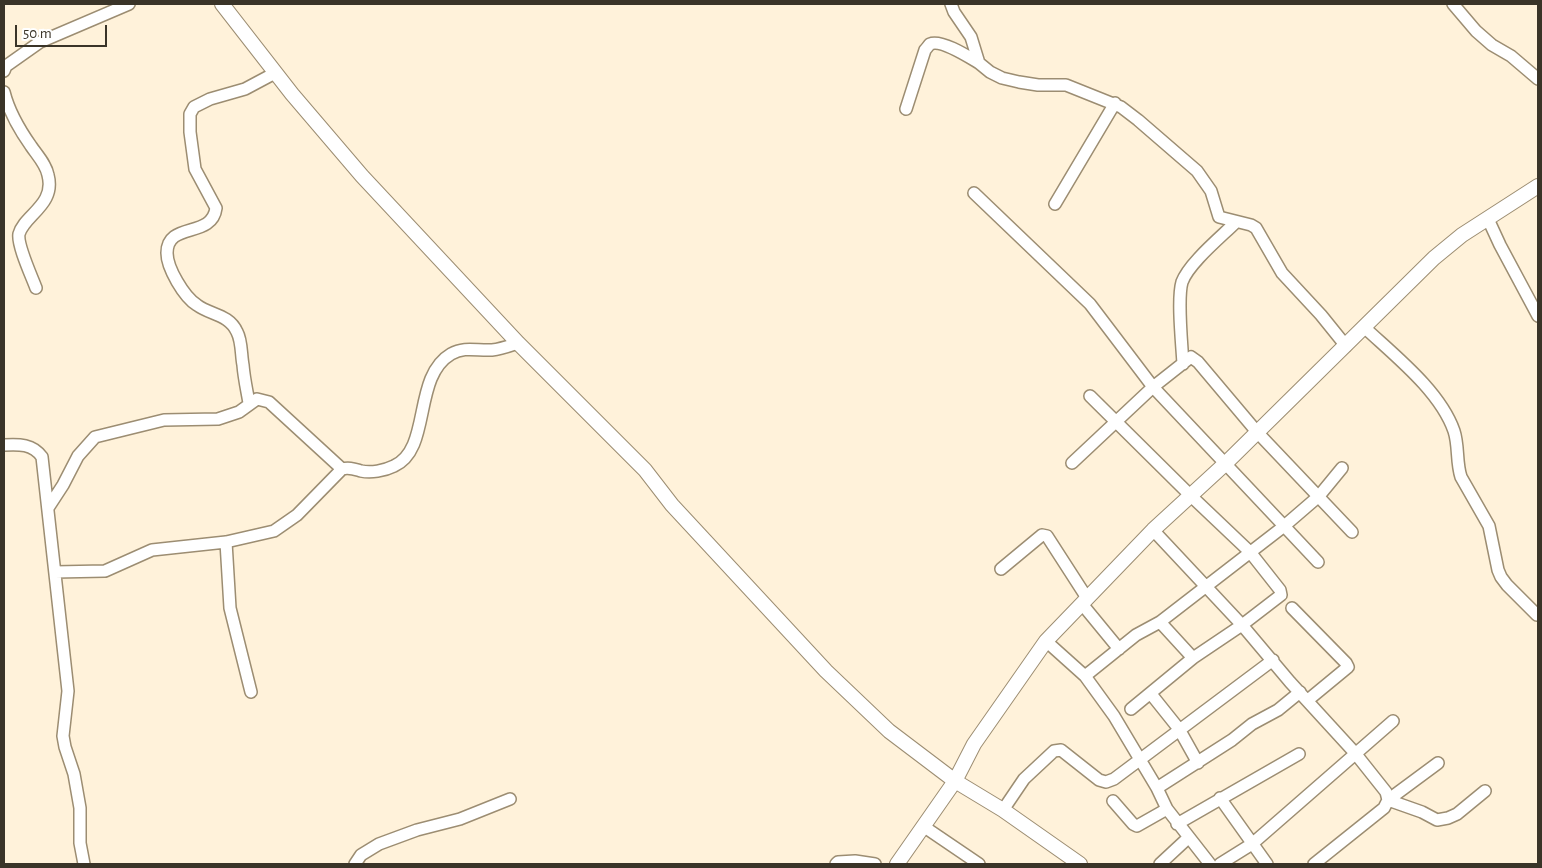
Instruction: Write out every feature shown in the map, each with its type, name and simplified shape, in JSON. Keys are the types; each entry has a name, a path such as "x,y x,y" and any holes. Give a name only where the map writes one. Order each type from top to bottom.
{"street":[{"path":"4,66 40,42 128,4"},
{"path":"222,4 276,73 362,176 518,343 645,470 672,505 833,678 875,719 955,781 1003,810 1073,863"},
{"path":"951,4 954,12 972,37 980,62"},
{"path":"1453,4 1476,31 1538,79"},
{"path":"906,109 925,50 930,44 937,43 946,45 980,62 990,72 1002,78 1038,85 1066,85 1115,104 1138,120 1198,171 1211,191 1219,217 1256,228 1282,273 1321,315 1346,346"},
{"path":"249,403 238,332 229,321 195,304 183,290 169,265 167,251 170,242 175,236 185,231 203,227 211,222 216,214 216,208 195,169 190,132 190,114 194,107 210,99 245,89 276,73"},
{"path":"4,92 7,106 16,124 44,164 49,176 49,189 41,207 21,228 18,236 36,288"},
{"path":"1056,204 1115,104"},
{"path":"897,864 955,781 974,744 1046,642 1153,530 1346,346 1434,258 1462,236 1538,186"},
{"path":"974,192 1090,304 1153,386 1226,462 1283,527 1318,562"},
{"path":"1488,219 1538,316"},
{"path":"1182,364 1180,296 1182,283 1195,262 1236,222"},
{"path":"1364,327 1418,378 1446,412 1454,433 1458,468 1461,477 1489,526 1498,570 1507,585 1536,616"},
{"path":"48,508 78,456 96,437 164,420 218,419 239,412 257,398 269,402 342,468 375,472 396,466 407,455 416,440 429,385 436,369 451,355 466,348 491,350 518,343"},
{"path":"1072,463 1153,386 1191,357 1194,358 1257,432 1352,532"},
{"path":"1090,396 1250,552 1280,590 1281,596 1242,625 1192,658 1131,709"},
{"path":"4,445 23,444 38,450 42,457 68,691 63,736 74,774 80,808 80,843 84,864"},
{"path":"55,572 105,571 152,550 226,542 274,531 297,515 342,468"},
{"path":"1085,676 1136,635 1160,622 1283,527 1319,496 1342,468"},
{"path":"1153,530 1242,625 1355,752 1386,792 1388,800"},
{"path":"1001,569 1042,535 1047,536 1085,601 1119,649"},
{"path":"226,542 230,608 251,692"},
{"path":"1157,788 1252,724 1304,696 1348,667 1292,608"},
{"path":"1160,622 1192,658"},
{"path":"1046,642 1085,676 1114,716 1157,788 1167,809 1210,864"},
{"path":"1003,810 1024,779 1054,751 1061,750 1099,780 1106,782 1114,779 1138,759 1273,660"},
{"path":"1151,694 1179,729 1198,762"},
{"path":"1220,864 1252,844 1355,752 1393,721"},
{"path":"1177,824 1299,754"},
{"path":"1314,864 1384,808 1388,800 1438,763"},
{"path":"1388,800 1422,812 1437,820 1457,814 1485,791"},
{"path":"355,864 361,855 379,844 417,830 460,819 510,798"},
{"path":"1220,798 1267,864"},
{"path":"1113,801 1133,824 1137,826 1167,809"},
{"path":"923,826 979,864"},
{"path":"1160,864 1188,838"},
{"path":"836,864 838,862 855,861 875,864"}]}
